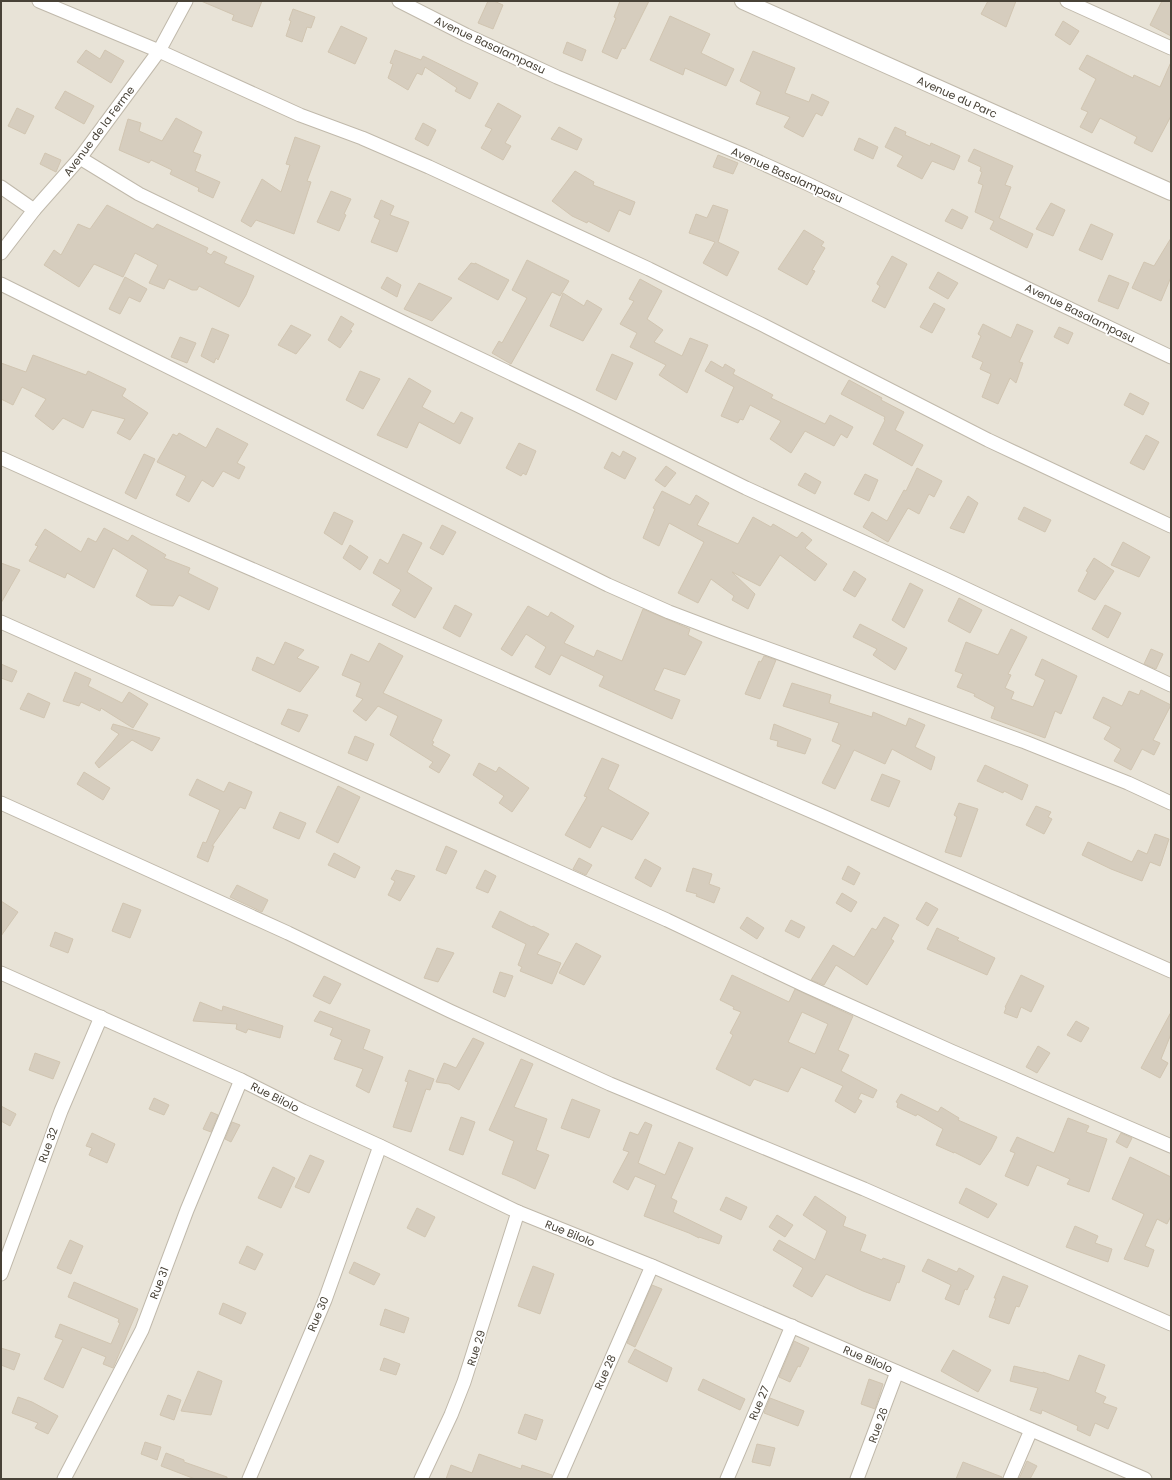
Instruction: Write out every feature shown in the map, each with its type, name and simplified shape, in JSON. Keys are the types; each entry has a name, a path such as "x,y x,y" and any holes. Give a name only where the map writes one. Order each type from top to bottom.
{"street":[{"path":"39,1 159,51 300,115 362,138 429,167 649,269 763,325 988,440 1171,526"},
{"name":"Avenue de la Ferme","path":"1,253 34,210 80,158 159,51 186,1"},
{"name":"Avenue Basalampasu","path":"399,1 466,35 557,77 744,155 808,184 1171,357"},
{"name":"Avenue du Parc","path":"743,1 1171,192"},
{"path":"1067,1 1171,48"},
{"path":"80,158 139,194 746,488 1171,685"},
{"path":"1,187 34,210"},
{"path":"1,284 608,585 668,612 1025,742 1128,783 1171,803"},
{"path":"1,458 159,529 827,818 1171,971"},
{"path":"1,622 667,920 806,986 951,1051 1171,1146"},
{"path":"1,803 288,932 450,1011 603,1081 871,1192 1171,1324"},
{"name":"Rue Bilolo","path":"1,973 241,1080 303,1111 518,1212 652,1266 1144,1479"},
{"name":"Rue 32","path":"1,1274 61,1111 101,1017"},
{"name":"Rue 31","path":"64,1479 142,1330 187,1210 241,1080"},
{"name":"Rue 30","path":"249,1479 325,1300 380,1146"},
{"name":"Rue 29","path":"421,1479 451,1415 464,1382 518,1212"},
{"name":"Rue 28","path":"559,1479 652,1266"},
{"name":"Rue 27","path":"727,1479 792,1326"},
{"name":"Rue 26","path":"857,1479 898,1372"},
{"path":"1010,1479 1031,1430"}],"shaded area":[{"path":"1,1 1171,1 1171,1479 1,1479"}],"building":[{"path":"201,1 262,1 252,27 232,20 234,15"},
{"path":"488,1 494,1 503,5 493,29 478,23"},
{"path":"620,1 649,1 625,49 622,48 617,59 602,52 616,18 614,17"},
{"path":"988,1 1016,1 1006,27 981,14"},
{"path":"1162,1 1171,1 1171,36 1150,25"},
{"path":"293,9 315,17 311,28 307,27 302,42 286,36"},
{"path":"670,16 710,34 701,53 734,69 726,86 685,68 683,75 650,60"},
{"path":"1063,21 1079,31 1070,45 1055,35"},
{"path":"341,26 367,38 355,64 328,52"},
{"path":"567,42 586,50 582,61 563,53"},
{"path":"86,50 100,59 105,50 124,61 111,83 77,62"},
{"path":"395,50 421,60 423,56 478,83 470,99 455,91 457,88 425,67 422,75 417,73 408,90 388,78 393,64 390,63"},
{"path":"753,51 795,68 785,93 809,102 812,94 829,102 822,116 816,113 803,137 784,127 790,117 756,104 761,92 740,81"},
{"path":"1087,55 1133,78 1134,75 1160,87 1171,62 1171,116 1152,152 1134,143 1137,137 1100,118 1092,133 1080,127 1088,112 1081,109 1096,79 1079,69"},
{"path":"65,91 94,106 84,124 55,108"},
{"path":"498,103 521,116 505,143 511,146 503,160 481,148 492,129 485,126"},
{"path":"17,108 34,116 25,134 8,126"},
{"path":"176,118 202,132 193,152 201,155 195,171 220,182 213,198 198,191 199,188 170,174 172,170 151,160 149,163 119,150 128,119 141,123 139,131 162,141"},
{"path":"423,123 436,130 428,146 415,139"},
{"path":"559,127 582,139 577,150 551,139"},
{"path":"895,127 906,132 905,135 930,146 931,143 960,156 954,170 932,161 922,179 897,166 903,156 885,147"},
{"path":"295,137 320,146 307,181 311,182 294,234 256,220 251,227 241,221 262,179 281,192 290,165 286,164"},
{"path":"859,138 878,147 873,159 854,150"},
{"path":"974,149 1013,166 1005,185 1011,187 999,218 1033,234 1027,248 990,229 994,221 975,212 983,185 978,183 982,172 980,171 981,167 968,161"},
{"path":"45,153 61,160 56,172 40,164"},
{"path":"718,155 738,163 733,174 713,167"},
{"path":"575,171 594,182 593,185 635,202 630,215 619,210 609,232 588,221 587,223 572,216 552,201"},
{"path":"331,191 351,199 344,214 346,215 339,231 317,222"},
{"path":"381,200 394,206 390,215 409,222 397,252 371,242 380,220 374,217"},
{"path":"1051,203 1065,210 1053,236 1036,229"},
{"path":"107,205 153,229 157,224 208,248 206,252 211,255 214,251 227,257 224,263 254,276 239,307 199,286 197,290 192,290 169,279 164,289 149,283 158,265 135,253 123,277 94,264 79,287 44,265 54,250 61,255 78,224 90,229"},
{"path":"713,205 728,210 718,242 739,252 727,276 703,263 715,242 689,233 696,214 707,218"},
{"path":"952,209 968,217 962,229 945,221"},
{"path":"1091,224 1113,234 1102,260 1079,250"},
{"path":"804,230 824,242 821,246 825,248 812,270 815,271 807,285 778,269"},
{"path":"1171,238 1171,277 1161,301 1132,288 1144,262 1154,266"},
{"path":"892,256 907,264 885,308 872,301 880,286 877,283"},
{"path":"527,260 569,281 560,296 552,292 511,364 492,353 499,341 502,343 527,298 512,290"},
{"path":"471,263 475,263 509,280 498,300 458,279"},
{"path":"938,272 958,283 948,299 929,288"},
{"path":"1109,275 1129,283 1118,309 1098,301"},
{"path":"125,277 147,289 140,302 129,297 120,314 109,309"},
{"path":"387,277 401,285 397,297 381,288"},
{"path":"640,279 662,291 647,319 663,330 654,342 682,356 690,338 708,345 687,393 659,375 666,365 630,347 637,333 620,324 634,301 629,299"},
{"path":"419,283 452,298 432,321 404,309"},
{"path":"563,293 584,306 587,300 602,309 583,341 550,326"},
{"path":"934,303 945,309 932,333 920,327"},
{"path":"341,316 354,324 350,330 352,331 340,348 328,340"},
{"path":"983,324 1011,338 1017,324 1033,331 1019,362 1023,363 1016,383 1010,378 998,404 982,397 991,374 980,369 983,362 972,357 981,336 978,334"},
{"path":"291,325 311,335 296,354 278,345"},
{"path":"1059,327 1073,333 1068,344 1054,337"},
{"path":"212,328 229,335 218,360 216,358 214,363 201,356"},
{"path":"180,337 196,343 187,363 171,357"},
{"path":"612,354 633,363 616,400 596,390"},
{"path":"33,355 86,375 88,371 126,389 122,396 148,413 130,440 117,433 125,419 92,410 83,428 63,418 53,430 35,416 46,399 22,387 13,405 1,399 1,363 26,372"},
{"path":"711,361 723,368 725,364 735,370 733,374 773,395 771,398 825,424 830,415 853,427 847,438 841,434 834,446 805,431 791,453 770,439 781,421 750,405 743,420 740,419 738,423 721,416 734,387 705,371"},
{"path":"360,371 380,379 363,409 346,400"},
{"path":"409,378 431,391 422,407 454,424 461,412 473,418 460,444 419,422 407,448 377,435"},
{"path":"849,380 904,412 895,430 923,445 912,466 873,444 885,420 885,417 841,394"},
{"path":"1130,393 1149,403 1143,415 1124,405"},
{"path":"217,428 248,444 237,463 245,467 239,479 223,471 213,487 202,480 189,502 176,495 186,476 157,462 173,434 177,436 179,433 206,448"},
{"path":"1146,435 1159,442 1144,470 1130,463"},
{"path":"519,443 536,451 526,475 523,473 521,476 506,468"},
{"path":"623,451 636,458 625,479 604,468 612,452 620,457"},
{"path":"144,454 155,459 136,499 125,493"},
{"path":"666,466 676,473 665,487 655,480"},
{"path":"917,468 942,481 934,497 929,494 919,514 908,508 888,542 863,527 872,512 887,521 904,490 906,491"},
{"path":"805,473 821,482 815,494 798,485"},
{"path":"865,474 878,480 869,501 854,494"},
{"path":"662,491 690,505 696,495 709,503 697,525 738,544 753,517 771,527 773,524 797,538 802,532 812,540 805,548 827,564 815,581 780,555 760,586 732,572 755,594 748,609 732,600 734,596 711,579 698,603 678,593 704,542 669,523 659,546 643,538 655,509 653,508"},
{"path":"968,496 978,503 964,533 950,528"},
{"path":"1024,507 1051,520 1045,532 1018,519"},
{"path":"334,512 353,521 342,545 324,533"},
{"path":"442,525 456,532 443,555 430,548"},
{"path":"104,528 128,541 132,535 166,555 164,558 190,568 188,573 218,588 209,610 179,595 173,606 151,605 136,596 148,570 113,548 94,588 67,573 65,578 29,561 38,546 35,545 45,529 81,552 88,538 96,542"},
{"path":"403,534 422,543 407,572 432,588 415,618 392,605 401,590 373,573 380,559 388,564"},
{"path":"1123,542 1150,557 1139,577 1111,565"},
{"path":"350,545 368,557 360,570 343,558"},
{"path":"1094,558 1114,571 1095,600 1078,591 1088,572 1086,571"},
{"path":"1,563 20,570 1,603"},
{"path":"854,571 866,579 855,597 843,590"},
{"path":"910,583 923,590 904,628 892,620"},
{"path":"959,598 982,610 970,633 948,621"},
{"path":"455,605 472,614 460,637 443,628"},
{"path":"1105,605 1121,613 1108,638 1092,629"},
{"path":"528,606 548,617 551,612 574,626 564,643 594,657 597,650 622,661 643,609 690,629 688,635 702,642 685,675 664,668 654,690 680,700 672,719 599,686 604,676 561,655 550,675 535,667 546,647 526,634 512,656 501,649"},
{"path":"860,624 907,648 895,670 873,655 877,649 853,637"},
{"path":"1011,629 1027,637 1008,674 1011,675 1005,688 1014,692 1011,699 1033,707 1045,680 1035,675 1042,659 1077,676 1061,714 1055,711 1045,738 991,718 995,707 974,696 975,694 957,687 963,674 955,671 966,642 998,655"},
{"path":"285,642 304,650 297,658 319,667 300,692 252,670 257,657 274,665"},
{"path":"379,643 403,656 383,693 442,720 432,741 434,742 432,745 450,755 439,773 429,767 433,762 390,735 398,716 378,706 366,721 353,711 363,699 356,696 361,683 342,675 351,654 369,662"},
{"path":"1151,649 1163,654 1156,669 1144,664"},
{"path":"764,656 776,660 760,699 745,694 759,661 761,662"},
{"path":"1,664 17,671 12,682 1,678"},
{"path":"75,672 91,679 88,686 122,703 129,692 148,704 133,728 101,708 100,711 81,702 79,706 63,701"},
{"path":"792,683 831,695 829,703 872,717 873,712 906,726 909,718 925,725 915,747 935,757 931,770 892,749 885,764 854,750 835,789 822,783 841,745 832,741 839,723 783,706"},
{"path":"1141,690 1171,705 1153,740 1160,743 1154,755 1142,749 1131,770 1114,761 1121,749 1104,739 1111,727 1093,718 1103,697 1122,706 1129,691 1139,695"},
{"path":"28,693 50,703 44,718 20,709"},
{"path":"288,709 308,715 299,732 281,724"},
{"path":"113,724 160,738 152,751 132,740 99,768 95,763 119,734 111,729"},
{"path":"774,724 811,739 805,754 777,746 778,741 770,739"},
{"path":"355,736 374,744 367,761 348,753"},
{"path":"602,758 619,765 608,789 649,813 632,840 602,826 590,848 565,835 587,797 584,796"},
{"path":"479,763 496,772 499,767 529,788 512,812 499,803 504,796 473,775"},
{"path":"985,765 1028,785 1022,800 1004,791 1003,793 977,781"},
{"path":"84,772 110,788 103,800 77,784"},
{"path":"882,774 900,781 889,807 871,800"},
{"path":"197,779 224,792 229,782 252,792 245,809 240,807 212,846 214,846 208,862 197,857 203,842 206,843 220,810 189,795"},
{"path":"338,786 360,797 338,843 316,832"},
{"path":"959,803 978,809 961,857 945,852 957,817 954,815"},
{"path":"1036,806 1051,812 1048,817 1052,819 1044,834 1026,825"},
{"path":"280,812 306,823 299,839 273,828"},
{"path":"1155,834 1169,839 1160,866 1150,862 1142,881 1111,869 1082,855 1088,842 1132,862 1138,850 1147,854"},
{"path":"446,846 457,851 446,874 436,870"},
{"path":"334,853 360,867 355,878 328,865"},
{"path":"579,858 592,865 586,875 573,869"},
{"path":"645,859 661,868 651,887 635,878"},
{"path":"848,866 860,873 854,885 842,879"},
{"path":"693,868 712,874 709,884 720,888 714,903 696,896 697,894 686,891"},
{"path":"396,870 415,876 400,901 388,895 395,881 391,879"},
{"path":"485,870 496,876 488,893 476,888"},
{"path":"237,885 268,900 262,912 230,897"},
{"path":"842,893 857,902 851,912 836,903"},
{"path":"1,901 18,912 1,936"},
{"path":"926,902 938,909 928,926 916,919"},
{"path":"123,903 141,910 130,938 112,931"},
{"path":"500,911 549,934 537,954 561,963 552,984 520,971 522,967 518,965 526,944 492,927"},
{"path":"747,917 764,928 757,939 740,928"},
{"path":"884,917 899,925 891,939 894,941 867,985 836,965 824,985 811,980 833,945 854,957 872,928 876,930"},
{"path":"791,920 805,927 799,938 785,931"},
{"path":"937,928 959,938 957,940 995,958 987,975 927,949"},
{"path":"55,932 73,939 68,953 50,946"},
{"path":"576,943 601,956 584,985 559,973"},
{"path":"437,948 454,953 438,982 424,978"},
{"path":"500,972 513,976 505,997 493,992"},
{"path":"732,975 789,1002 795,989 853,1016 838,1050 849,1055 841,1071 877,1090 873,1098 861,1093 858,1099 862,1101 855,1113 835,1101 843,1086 801,1067 788,1092 754,1079 750,1086 716,1069 733,1035 730,1033 741,1012 733,1009 734,1007 720,1000","holes":["802,1012 828,1024 815,1054 788,1042"]},
{"path":"1021,975 1044,986 1031,1012 1021,1007 1017,1018 1004,1013 1005,1007"},
{"path":"324,976 341,984 330,1004 313,996"},
{"path":"200,1002 222,1011 223,1006 283,1026 280,1038 248,1029 246,1033 236,1029 237,1024 193,1021"},
{"path":"320,1011 370,1030 363,1049 383,1057 369,1093 356,1086 363,1069 334,1059 342,1040 330,1035 333,1028 314,1021"},
{"path":"1171,1012 1171,1034 1161,1059 1168,1063 1160,1078 1141,1068"},
{"path":"1076,1021 1089,1028 1081,1042 1067,1035"},
{"path":"473,1038 484,1043 459,1090 449,1084 436,1082 444,1063 456,1068"},
{"path":"1038,1046 1050,1053 1037,1073 1026,1067"},
{"path":"35,1053 60,1062 53,1079 29,1070"},
{"path":"521,1059 533,1064 514,1107 547,1119 536,1150 549,1155 535,1189 502,1174 514,1141 489,1130"},
{"path":"409,1070 434,1079 430,1090 426,1089 411,1132 393,1127 408,1082 405,1081"},
{"path":"901,1094 938,1112 941,1107 959,1118 958,1120 997,1137 980,1165 936,1145 943,1129 917,1114 916,1116 897,1107 898,1103 896,1102"},
{"path":"154,1098 169,1105 164,1115 149,1109"},
{"path":"572,1099 600,1110 589,1138 561,1128"},
{"path":"1,1106 16,1114 10,1126 1,1121"},
{"path":"211,1112 218,1115 211,1132 203,1129"},
{"path":"461,1117 475,1122 463,1155 449,1150"},
{"path":"1068,1118 1089,1126 1086,1132 1107,1139 1089,1192 1067,1184 1070,1179 1037,1165 1028,1186 1005,1176 1015,1153 1010,1151 1017,1137 1054,1153"},
{"path":"232,1122 240,1125 231,1142 225,1139"},
{"path":"645,1122 652,1125 638,1163 665,1175 679,1142 693,1148 671,1198 677,1201 673,1212 722,1236 719,1244 699,1238 644,1216 656,1185 635,1176 628,1190 613,1182 629,1152 623,1150 630,1132 638,1135"},
{"path":"92,1133 115,1144 107,1163 89,1155 92,1148 86,1146"},
{"path":"1121,1133 1132,1138 1127,1148 1116,1142"},
{"path":"310,1155 324,1161 309,1193 295,1187"},
{"path":"1130,1157 1171,1177 1171,1216 1167,1224 1157,1219 1145,1246 1154,1250 1148,1267 1124,1259 1144,1214 1112,1199"},
{"path":"273,1167 295,1178 281,1208 258,1198"},
{"path":"966,1188 997,1204 988,1218 959,1203"},
{"path":"815,1196 846,1217 843,1226 866,1235 860,1251 882,1260 883,1258 905,1266 890,1301 863,1291 826,1274 812,1297 793,1286 803,1268 773,1250 779,1240 815,1260 827,1231 803,1215"},
{"path":"726,1197 747,1207 741,1220 720,1210"},
{"path":"417,1208 435,1217 425,1237 407,1228"},
{"path":"777,1215 793,1225 785,1237 769,1227"},
{"path":"1075,1226 1098,1236 1095,1243 1112,1249 1108,1262 1066,1247"},
{"path":"70,1240 83,1246 71,1274 57,1268"},
{"path":"247,1246 263,1254 255,1270 239,1263"},
{"path":"928,1259 957,1272 959,1268 974,1276 967,1290 965,1289 959,1305 945,1299 951,1285 922,1271"},
{"path":"354,1262 380,1274 374,1285 349,1273"},
{"path":"533,1266 554,1274 540,1314 518,1306"},
{"path":"1003,1276 1028,1286 1019,1307 1016,1306 1009,1324 989,1317 996,1298 994,1298"},
{"path":"74,1282 138,1309 113,1368 103,1364 106,1357 82,1347 63,1388 44,1379 63,1340 55,1337 60,1324 111,1344 120,1323 118,1322 119,1319 68,1297"},
{"path":"652,1285 662,1289 635,1347 627,1343"},
{"path":"223,1303 246,1313 241,1324 219,1314"},
{"path":"385,1309 409,1318 404,1333 380,1325"},
{"path":"794,1341 809,1348 800,1367 798,1366 790,1382 779,1377"},
{"path":"1,1348 20,1354 14,1370 1,1365"},
{"path":"635,1349 672,1368 667,1382 628,1362"},
{"path":"953,1350 991,1370 978,1392 941,1371"},
{"path":"1079,1355 1105,1365 1095,1392 1106,1397 1103,1403 1117,1408 1108,1429 1095,1423 1090,1436 1077,1430 1078,1426 1042,1410 1041,1414 1030,1410 1038,1388 1010,1381 1014,1366 1043,1372 1069,1381"},
{"path":"384,1358 400,1364 396,1375 380,1370"},
{"path":"198,1371 222,1381 211,1415 181,1411"},
{"path":"703,1379 745,1399 740,1410 698,1390"},
{"path":"869,1379 883,1384 875,1409 861,1404"},
{"path":"168,1395 181,1400 174,1420 160,1415"},
{"path":"18,1397 32,1402 58,1416 48,1434 35,1428 38,1423 12,1413"},
{"path":"770,1398 804,1411 798,1426 764,1413"},
{"path":"525,1414 543,1420 536,1440 518,1433"},
{"path":"145,1442 161,1447 157,1460 141,1454"},
{"path":"757,1444 775,1448 770,1466 752,1462"},
{"path":"166,1453 184,1460 184,1462 227,1477 227,1479 195,1479 161,1466"},
{"path":"479,1454 521,1469 522,1465 552,1475 551,1479 446,1479 451,1465 472,1473"},
{"path":"1027,1461 1037,1466 1030,1479 1019,1479"},
{"path":"963,1462 1002,1477 1002,1479 956,1479"}]}
